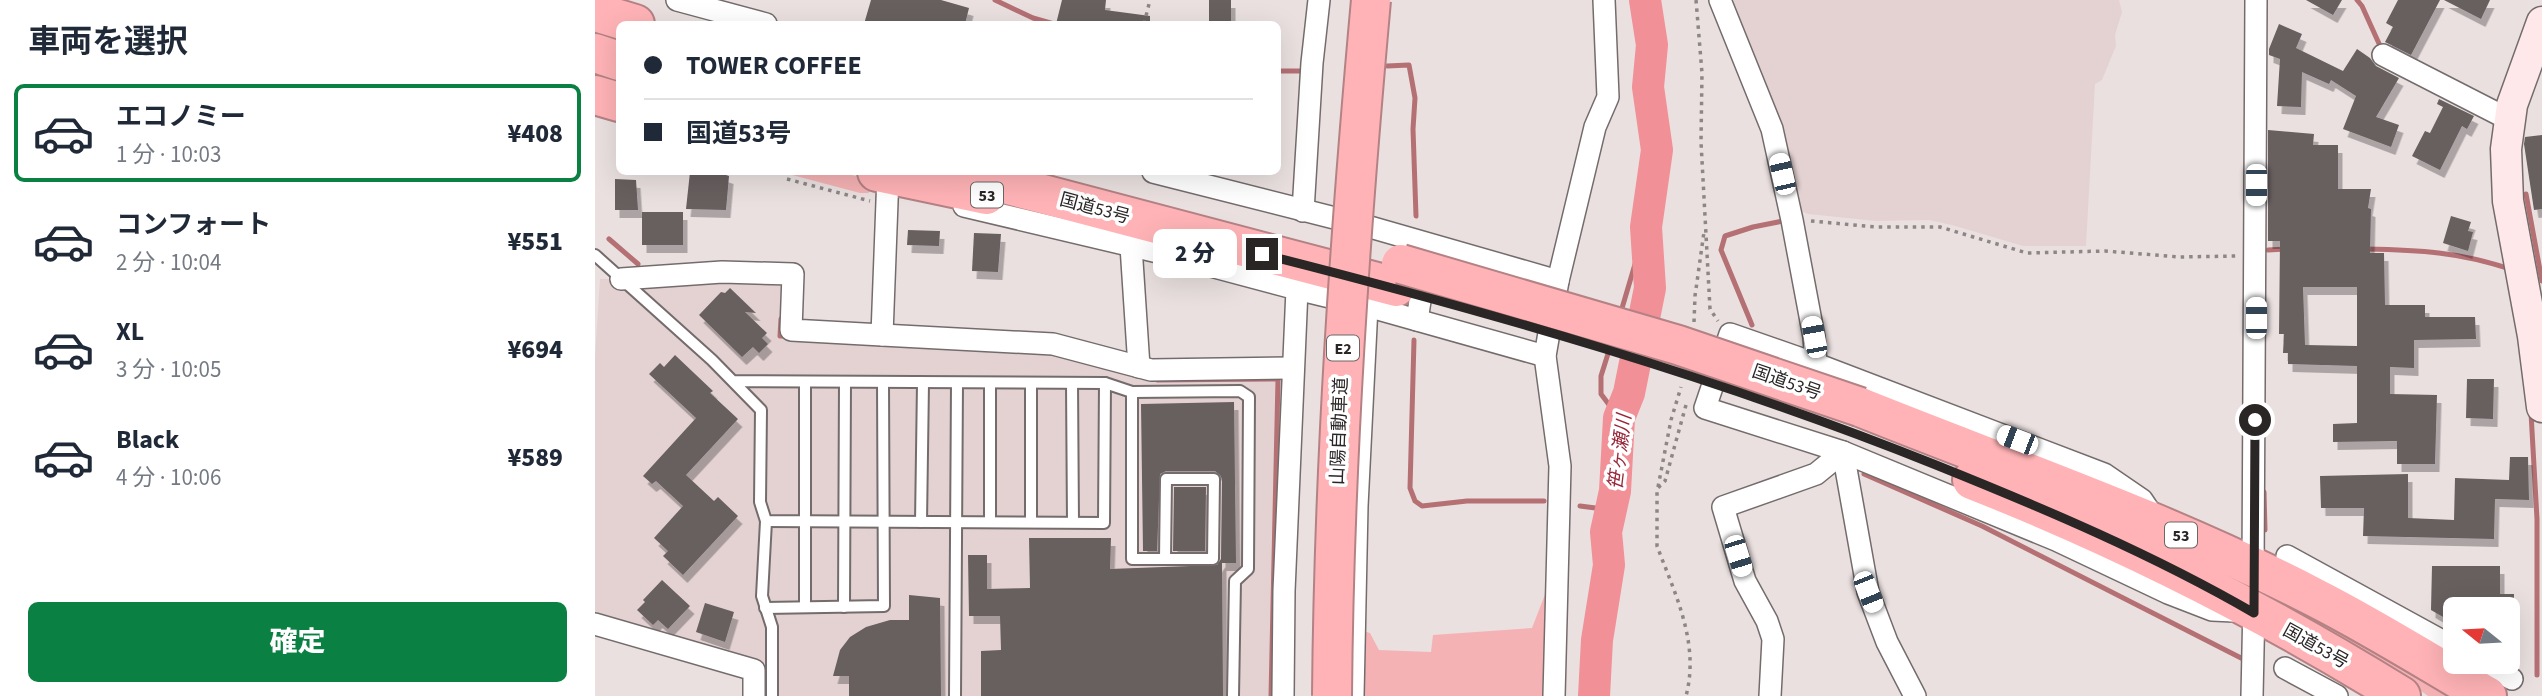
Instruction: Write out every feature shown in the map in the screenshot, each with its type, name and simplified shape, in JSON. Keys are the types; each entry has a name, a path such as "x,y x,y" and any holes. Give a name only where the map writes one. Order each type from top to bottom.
{"highway":[{"name":"山陽自動車道","path":"1306,696 1316,366 1345,0"},
{"name":"山陽自動車道","path":"1332,696 1341,368 1371,0"},
{"path":"595,95 616,101"},
{"name":"国道53号","path":"969,175 1099,209 1398,275 1678,345 1851,430 2031,504 2221,594 2331,653 2401,696"},
{"name":"国道53号","path":"1058,175 1398,275"},
{"name":"53","path":"884,178 1008,200 1099,209"},
{"name":"国道53号","path":"1851,430 2047,480 2159,526 2270,562 2317,598 2412,638 2499,688"}],"street":[{"path":"677,0 755,21"},
{"path":"1303,211 1312,63 1319,0"},
{"path":"1389,0 1382,57 1370,227 1398,275 1417,320"},
{"path":"1554,696 1560,466 1545,356 1558,281 1595,128 1608,97 1604,0"},
{"path":"1720,0 1754,90 1765,108 1792,220 1814,337 1816,364"},
{"path":"2252,696 2254,613 2270,562 2256,256 2256,0"},
{"path":"2542,22 2514,97 2506,149 2508,201 2538,337 2542,407"},
{"path":"2383,55 2509,120"},
{"path":"1165,175 1370,227"},
{"path":"882,335 884,178 1297,289 1398,275 1558,281"},
{"path":"1131,246 1139,367"},
{"path":"621,279 722,272 793,274 791,330 1053,344 1151,370 1293,368"},
{"path":"1398,275 1417,320"},
{"path":"1353,696 1357,506 1398,275"},
{"path":"1283,696 1284,591 1297,289"},
{"path":"1417,320 1545,356"},
{"path":"1851,430 1705,408 1730,334 2105,474 2141,500 2159,526"},
{"path":"1770,696 1773,639 1767,621 1745,581 1723,507 1816,474 1851,430"},
{"path":"1851,430 1868,592 1887,642 1915,696"},
{"path":"2047,480 2105,474"},
{"path":"2270,562 2374,604 2412,638 2443,645"},
{"path":"2317,598 2374,604"},
{"path":"595,624 754,670 754,696"},
{"path":"2331,653 2353,688 2362,696"},
{"path":"2285,668 2337,696"},
{"path":"2488,674 2499,688"}],"lane":[{"path":"595,256 734,382 761,410 761,502 765,521 762,596 772,627 772,696"},
{"path":"734,382 1105,383 1132,397 1240,391 1249,397 1248,569 1235,581 1233,696"},
{"path":"805,382 805,607"},
{"path":"843,607 845,382"},
{"path":"765,608 884,606 883,382"},
{"path":"922,522 923,383"},
{"path":"955,696 957,383"},
{"path":"990,383 991,522"},
{"path":"1031,383 1031,522"},
{"path":"1072,383 1073,522"},
{"path":"765,521 1104,523 1105,383"},
{"path":"1132,397 1132,559 1165,559 1213,559 1213,479 1166,479 1165,559"}],"path":[{"path":"1145,21 1150,0"},
{"path":"1696,0 1702,73 1701,142 1710,309 1719,322"},
{"path":"787,179 874,202 873,209"},
{"path":"1792,220 1876,227 1940,227 2027,253 2105,251 2180,257 2256,256"},
{"path":"1694,335 1695,296 1706,222"},
{"path":"1681,387 1671,420 1657,489 1657,546 1685,624 1691,655 1686,696"},
{"path":"1657,489 1665,481 1687,402"}],"shaded area":[{"path":"1725,0 2119,0 2122,12 2115,35 2116,46 2102,80 2095,84 2086,246 2023,246 1929,220 1876,221 1808,214 1799,210"},
{"path":"792,175 852,175 870,179 873,189 868,193"},
{"path":"600,279 787,284 784,333 1057,351 1278,376 1283,380 1278,696 759,696 758,662 595,618 595,358"},
{"path":"1553,574 1549,696 1363,696 1363,631 1370,633 1379,650 1431,652 1433,635 1532,628"},
{"path":"2302,608 2460,696 2428,696 2372,655 2302,618 2299,612"}],"building":[{"path":"871,0 941,0 969,8 966,21 865,21"},
{"path":"1062,0 1106,0 1105,10 1150,16 1150,21 1057,21"},
{"path":"1209,0 1231,0 1231,21 1209,21"},
{"path":"2306,0 2342,0 2333,15"},
{"path":"2398,0 2440,0 2411,55 2385,42 2393,27 2386,23"},
{"path":"2444,0 2490,0 2481,19"},
{"path":"2279,24 2302,34 2296,48 2343,71 2357,49 2376,66 2399,78 2376,117 2399,125 2391,147 2343,129 2356,96 2331,80 2329,84 2302,72 2301,107 2277,106 2280,59 2269,55 2269,49"},
{"path":"2439,99 2474,116 2467,129 2462,126 2440,170 2412,156 2425,131 2430,133 2443,107 2437,104"},
{"path":"2268,130 2314,134 2313,145 2338,145 2338,189 2371,189 2368,208 2371,209 2370,253 2384,253 2385,305 2425,305 2425,317 2475,317 2476,339 2414,340 2414,368 2390,367 2390,394 2437,395 2435,464 2397,464 2397,441 2333,442 2333,424 2357,423 2357,366 2288,364 2288,353 2283,353 2284,334 2279,334 2280,241 2268,241","holes":["2303,287 2357,287 2357,346 2305,345"]},
{"path":"2542,135 2542,209 2534,210 2524,144 2525,137"},
{"path":"690,175 729,176 726,210 686,209"},
{"path":"615,179 636,180 638,210 615,210"},
{"path":"642,212 683,212 683,245 642,245"},
{"path":"2451,216 2471,222 2468,231 2473,232 2468,251 2443,243"},
{"path":"908,230 940,231 939,246 907,245"},
{"path":"974,233 1001,234 998,272 972,271"},
{"path":"730,288 756,313 745,312 767,333 762,338 768,344 759,353 753,347 742,357 699,315 721,292 725,293"},
{"path":"675,355 738,419 686,475 714,501 718,497 738,516 683,575 663,556 668,551 654,538 683,506 656,481 652,484 643,476 696,418 649,374 660,363 664,367"},
{"path":"2467,379 2494,379 2493,419 2466,418"},
{"path":"1234,402 1236,563 1222,563 1223,696 981,696 981,651 1001,650 1000,616 969,616 968,555 987,555 987,589 1030,588 1029,538 1111,538 1110,569 1217,565 1221,559 1222,479 1215,471 1166,471 1160,474 1157,551 1143,551 1141,404"},
{"path":"2510,457 2528,457 2529,500 2495,499 2494,539 2363,536 2364,508 2321,508 2320,476 2408,474 2408,518 2454,520 2455,478 2509,480"},
{"path":"1174,487 1206,487 1205,551 1173,551"},
{"path":"2432,566 2500,566 2500,594 2514,594 2514,597 2443,597 2443,617 2431,610"},
{"path":"662,580 690,606 668,629 658,620 653,625 637,610"},
{"path":"909,595 940,598 941,696 849,696 849,676 833,676 840,650 850,637 866,627 890,620 909,620"},
{"path":"705,603 734,612 725,642 696,632"}],"waterway":[{"path":"995,0 1044,21"},
{"name":"笹ヶ瀬川","path":"1594,696 1597,640 1609,565 1606,532 1615,491 1619,418 1629,393 1650,288 1646,227 1657,150 1648,87 1652,45 1645,0"},
{"path":"2357,0 2381,48"},
{"path":"1387,66 1409,65 1415,98 1413,129 1416,216"},
{"path":"1281,71 1300,71"},
{"path":"2526,194 2542,281"},
{"path":"1752,325 1721,250 1725,236 1783,219"},
{"path":"1620,315 1646,227"},
{"path":"609,239 638,264"},
{"path":"2268,250 2286,249"},
{"path":"2366,249 2439,253 2510,269"},
{"path":"781,319 780,336 788,336"},
{"path":"1414,340 1410,488 1415,501 1422,506 1467,501 1544,501"},
{"path":"1612,341 1601,376 1601,394 1619,418"},
{"path":"1157,380 1278,379 1271,696"},
{"path":"2531,413 2537,519 2537,675"},
{"path":"1864,474 1982,526 2245,660"},
{"path":"2264,492 2265,530"},
{"path":"1580,506 1611,510"}],"route":[{"path":"1262,254 1396,287 1545,330 1673,369 1851,431 2031,504 2221,594 2254,613 2255,420"}]}
